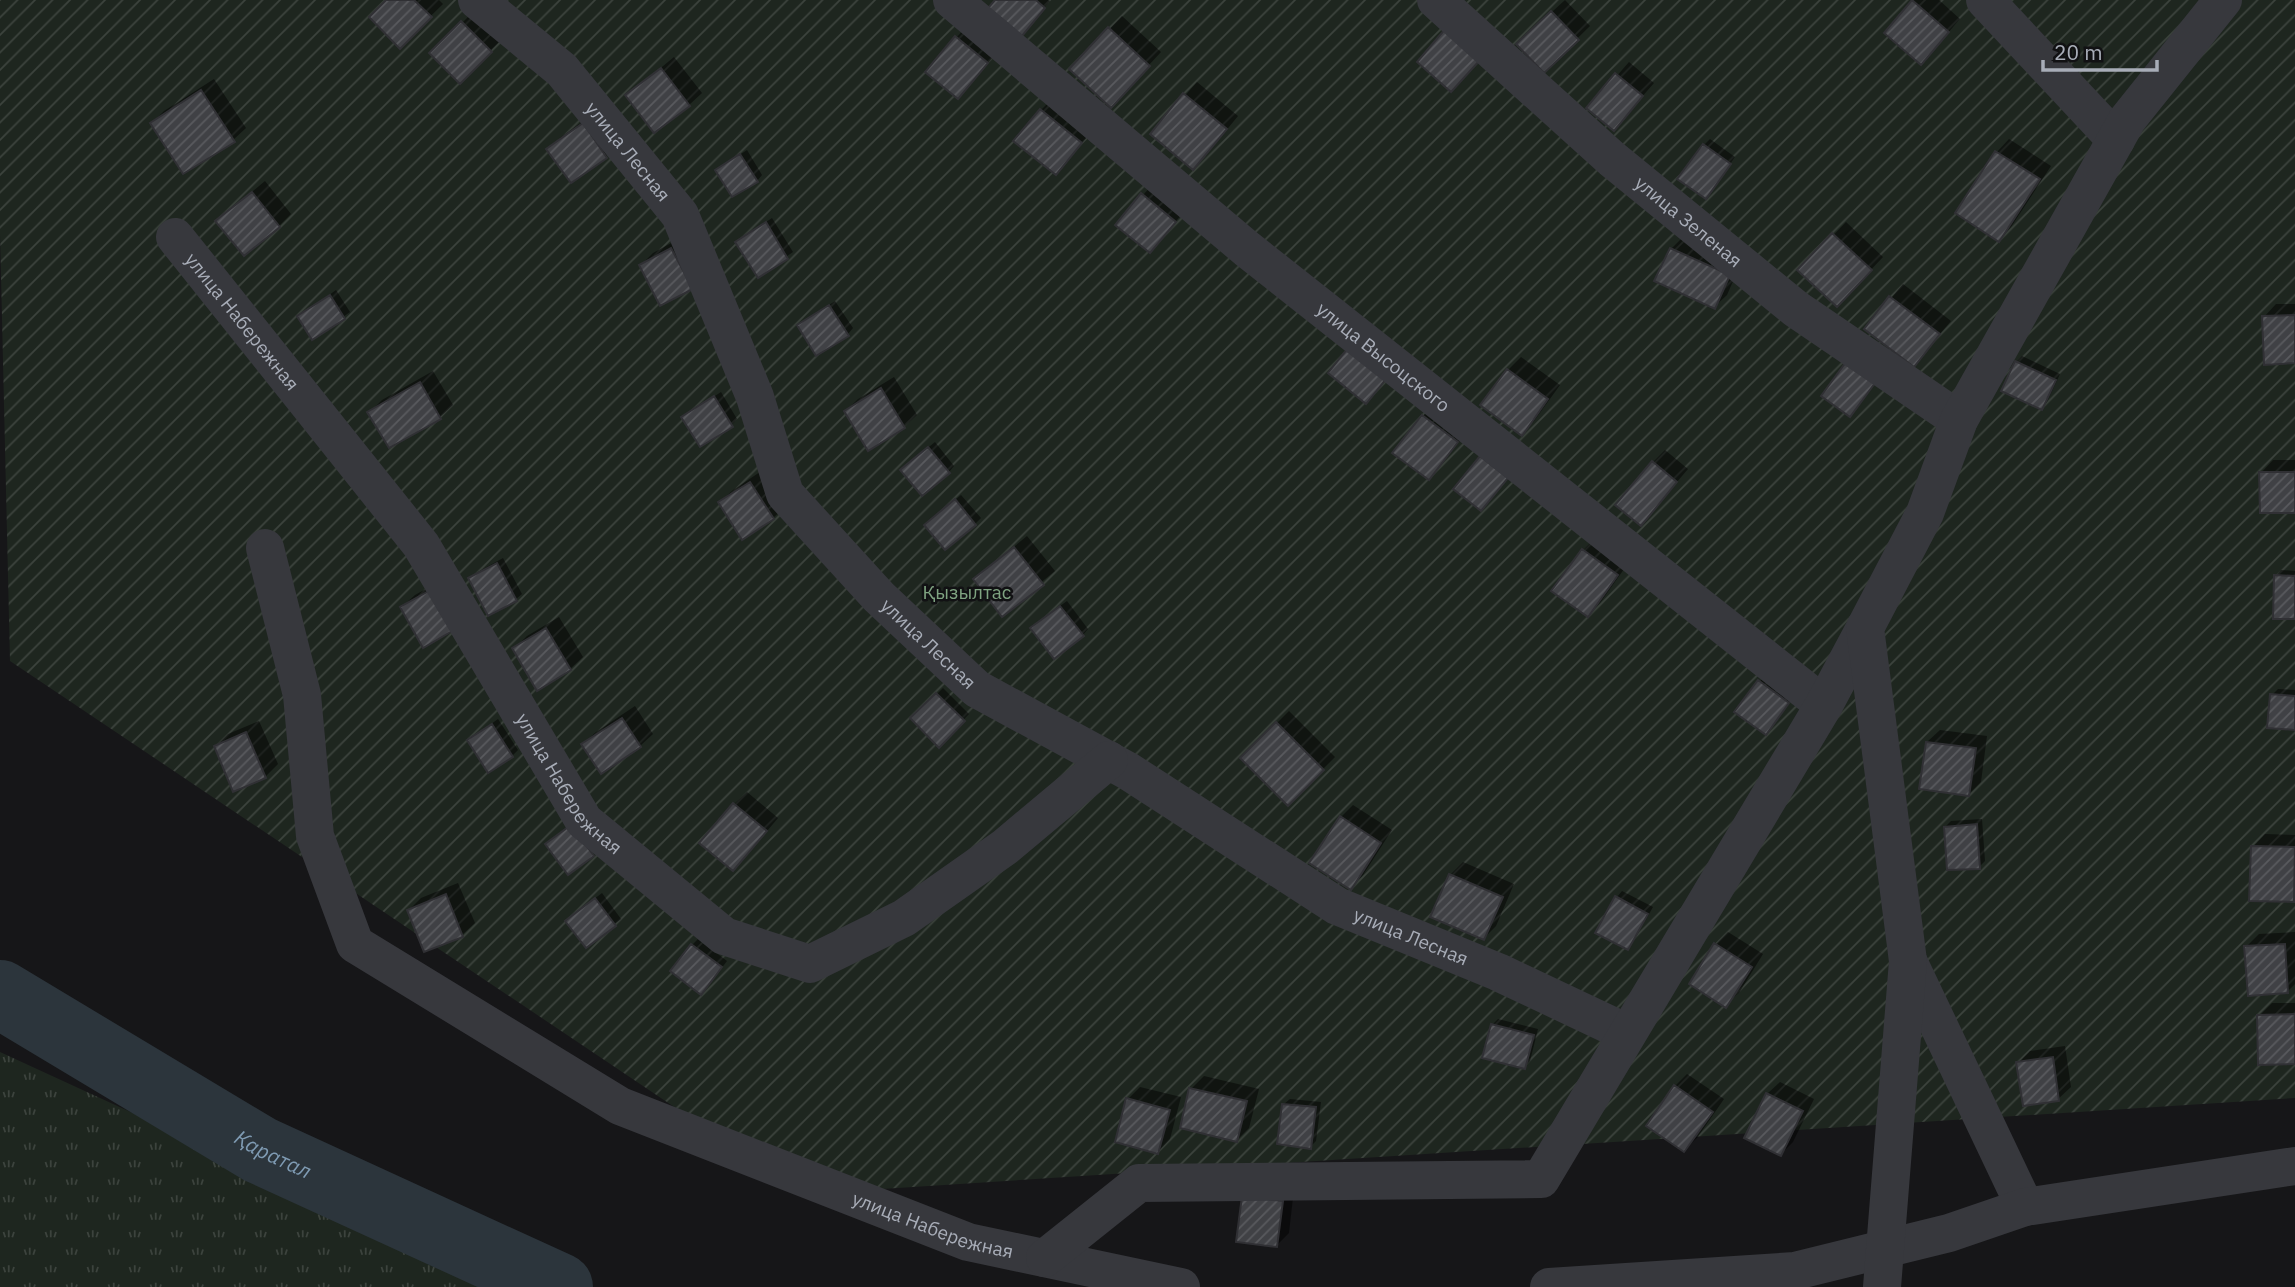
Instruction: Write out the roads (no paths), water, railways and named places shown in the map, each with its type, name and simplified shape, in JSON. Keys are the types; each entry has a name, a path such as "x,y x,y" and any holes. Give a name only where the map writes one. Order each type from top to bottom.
{"street":[{"name":"улица Лесная","path":"477,0 562,71 680,215 755,397 785,494 879,597 977,689 1109,760 1337,906 1498,972 1627,1033"},
{"name":"улица Высоцского","path":"952,0 1247,249 1824,705"},
{"name":"улица Зеленая","path":"1436,0 1612,159 1796,309 1959,420"},
{"path":"1985,0 2116,141"},
{"path":"1045,1258 1139,1184 1541,1179 1824,705 1925,513 1959,420 2127,120 2223,0"},
{"name":"улица Набережная","path":"175,237 421,545 584,821 724,936 810,964 904,918 1006,847 1109,760"},
{"name":"улица Набережная","path":"265,548 302,695 315,836 355,944 620,1106 968,1242 1181,1287"},
{"path":"1865,628 1908,961 1882,1269"},
{"path":"1908,961 2025,1208"},
{"path":"1549,1287 1794,1271 1882,1269 1949,1233 2025,1208 2295,1166"}],"waterway":[{"name":"Қаратал","path":"0,994 260,1150 559,1287"}],"park label":[{"name":"Қызылтас","path":"967,592"}]}
